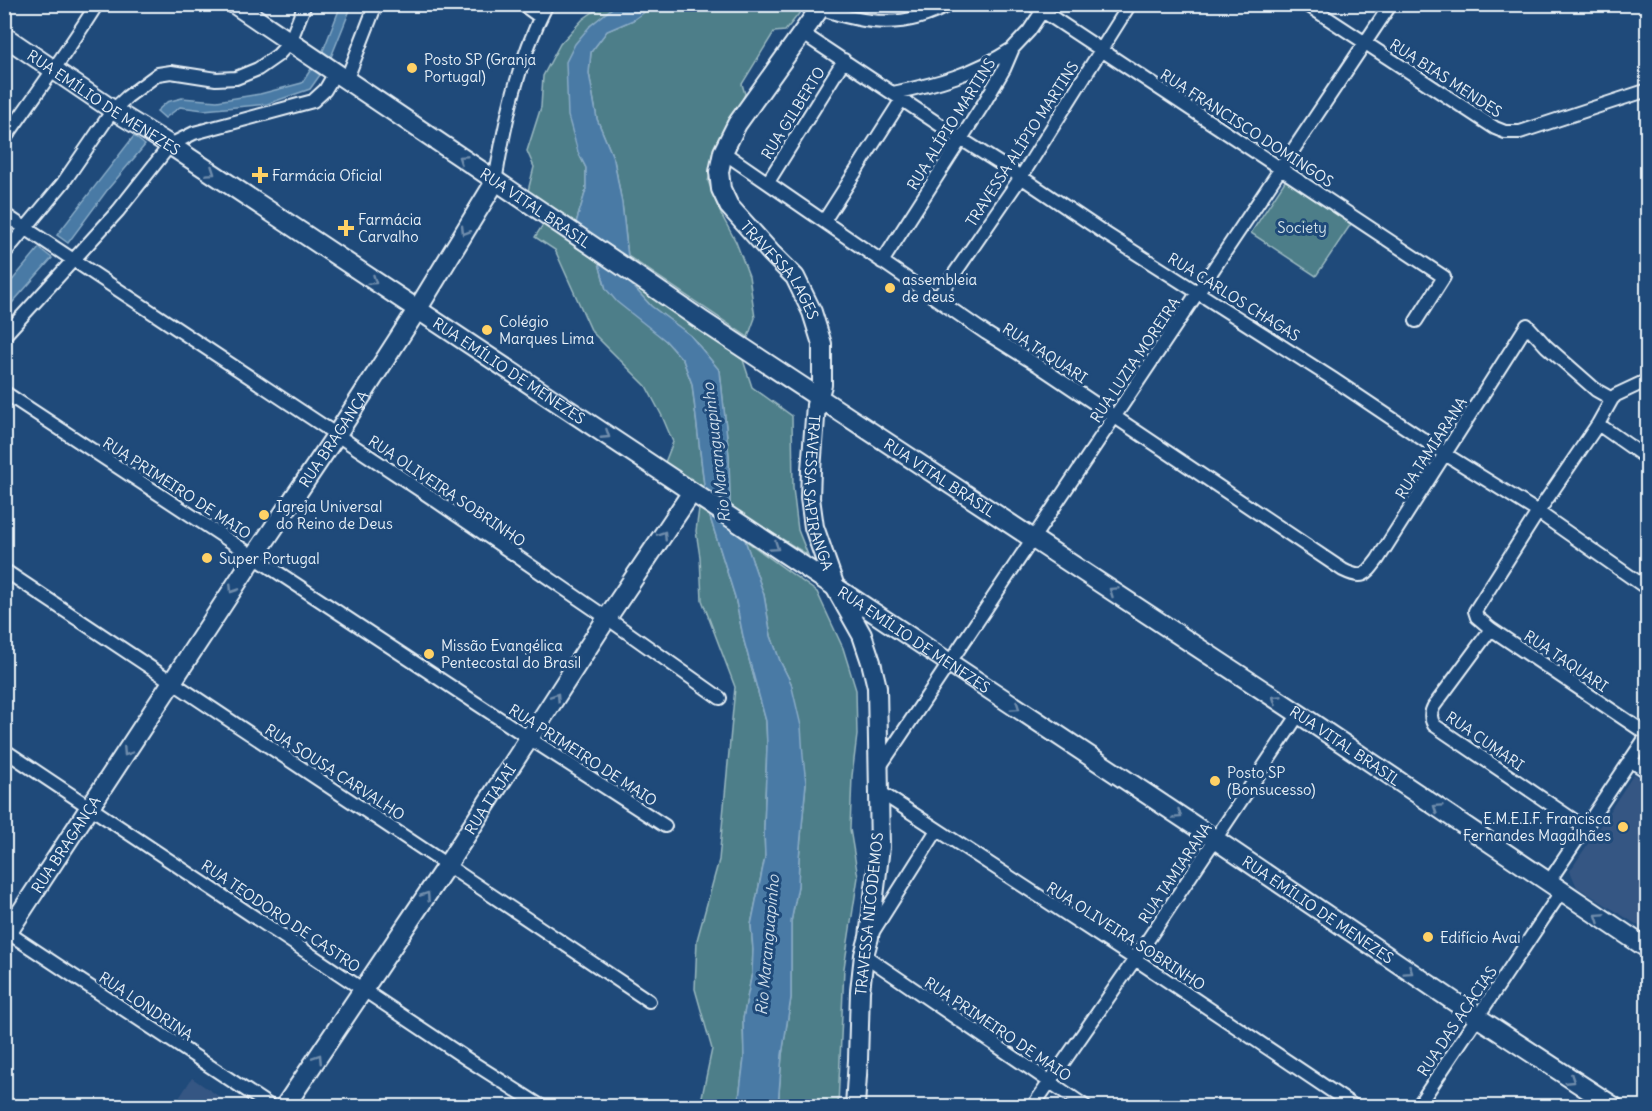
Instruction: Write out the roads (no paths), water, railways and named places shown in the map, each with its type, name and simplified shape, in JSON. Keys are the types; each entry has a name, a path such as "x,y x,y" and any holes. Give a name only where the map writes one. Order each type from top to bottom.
{"street":[{"path":"4,141 70,47 97,4"},
{"name":"RUA VITAL BRASIL","path":"234,4 700,320 1299,714 1647,950"},
{"path":"4,254 63,183 113,110 127,97 158,74 171,72 216,79 236,78 258,69 278,55 290,42 304,4"},
{"path":"4,336 118,211 170,145 194,133 313,101 340,77 376,4"},
{"path":"522,4 540,17"},
{"name":"RUA BRAGANÇA","path":"6,933 337,434 417,310 495,182 511,97 520,67 547,4"},
{"path":"821,6 837,14 886,23 936,13 950,4"},
{"name":"RUA FRANCISCO DOMINGOS","path":"1032,4 1045,8 1101,50 1444,277 1416,321"},
{"name":"TRAVESSA ALÍPIO MARTINS","path":"937,298 1021,177 1130,4"},
{"name":"RUA BIAS MENDES","path":"1306,4 1364,44 1495,128 1505,132 1520,132 1647,90"},
{"name":"RUA LUZIA MOREIRA","path":"879,768 1391,4"},
{"name":"TRAVESSA LAGES","path":"818,396 822,385 822,344 812,312 795,277 729,206 721,189 718,172 723,152 737,124 821,6"},
{"name":"RUA ALÍPIO MARTINS","path":"882,262 1004,69 1013,48 1029,31 1045,8"},
{"name":"RUA CARLOS CHAGAS","path":"802,33 1103,232 1538,512 1647,589"},
{"name":"RUA EMÍLIO DE MENEZES","path":"4,36 1216,840 1613,1107"},
{"path":"824,221 897,96 944,82 992,62 1013,48"},
{"name":"RUA GILBERTO","path":"768,182 844,60"},
{"name":"RUA TAQUARI","path":"723,152 986,333 1353,575"},
{"name":"RUA OLIVEIRA SOBRINHO","path":"4,214 337,434 720,698"},
{"name":"RUA TAMIARANA","path":"1353,575 1367,574 1378,559 1527,325 1546,346 1596,390 1611,399"},
{"path":"1538,512 1598,424 1611,399 1647,380"},
{"name":"RUA PRIMEIRO DE MAIO","path":"4,392 665,826"},
{"name":"TRAVESSA SAPIRANGA","path":"818,396 812,441 810,498 814,527 835,587"},
{"path":"1598,424 1647,459"},
{"name":"RUA ITAJAÍ","path":"285,1107 447,865 607,618 697,496"},
{"name":"RUA TAQUARI","path":"1538,512 1476,608 1477,617 1647,734"},
{"name":"RUA SOUSA CARVALHO","path":"4,570 649,1001"},
{"name":"TRAVESSA NICODEMOS","path":"835,587 862,635 872,662 877,687 880,847 860,991 855,1107"},
{"name":"RUA CUMARI","path":"1491,628 1434,706 1430,715 1431,721 1584,827"},
{"name":"RUA TAMIARANA","path":"1034,1107 1299,714"},
{"name":"RUA DAS ACÁCIAS","path":"1418,1107 1477,1017 1554,887 1584,827 1647,734"},
{"name":"RUA TEODORO DE CASTRO","path":"4,750 541,1107"},
{"path":"1630,760 1647,772"},
{"name":"RUA OLIVEIRA SOBRINHO","path":"880,792 1135,959 1353,1107"},
{"path":"866,946 937,830"},
{"name":"RUA LONDRINA","path":"6,933 270,1107"},
{"name":"RUA PRIMEIRO DE MAIO","path":"866,946 1049,1083 1085,1107"}],"water":[{"name":"Rio Maranguapinho","path":"617,4 654,5 633,20 607,31 591,52 589,73 597,119 614,160 622,203 631,284 651,306 690,335 720,371 729,456 730,507 705,493 692,384 683,360 666,341 617,302 606,289 599,263 576,223 586,190 586,168 578,152 568,116 566,62 575,44 590,26"},
{"path":"341,5 352,5 329,62 321,56"},
{"path":"311,69 320,75 310,89 267,104 204,110 180,107 165,118 157,111 167,102 182,98 217,101 260,94 302,83"},
{"path":"134,136 145,145 108,189 68,243 57,235"},
{"path":"39,248 52,258 5,311 5,289"},
{"name":"Rio Maranguapinho","path":"709,514 745,540 764,595 771,636 791,683 801,726 806,783 798,886 791,922 791,998 782,1055 778,1106 738,1106 744,1059 743,1019 752,973 751,925 765,857 766,721 744,641 735,597"}],"place":[{"name":"Posto SP (Granja Portugal)","path":"412,68"},
{"name":"Farmácia Oficial","path":"260,175"},
{"name":"Farmácia Carvalho","path":"346,228"},
{"name":"assembleia de deus","path":"890,288"},
{"name":"Colégio Marques Lima","path":"487,330"},
{"name":"Igreja Universal do Reino de Deus","path":"264,515"},
{"name":"Super Portugal","path":"207,558"},
{"name":"Missão Evangélica Pentecostal do Brasil","path":"429,654"},
{"name":"Posto SP (Bonsucesso)","path":"1215,781"},
{"name":"E.M.E.I.F. Francisca Fernandes Magalhães","path":"1623,827"},
{"name":"Edifício Avai","path":"1428,937"}],"park label":[{"name":"Society","path":"1302,227"}]}
